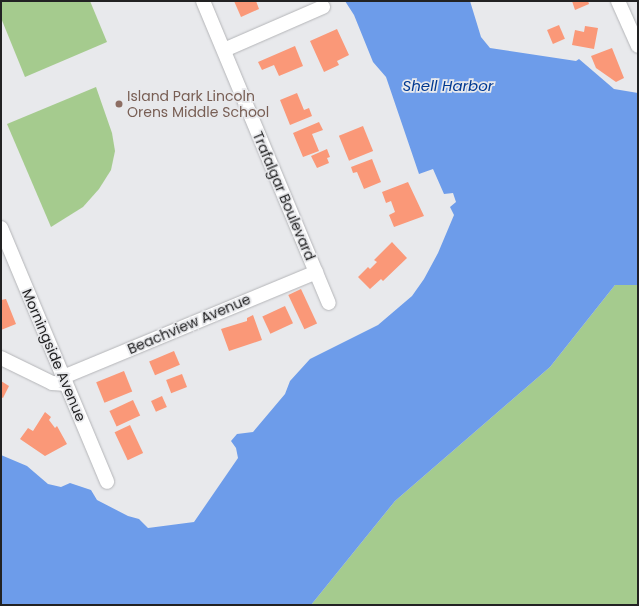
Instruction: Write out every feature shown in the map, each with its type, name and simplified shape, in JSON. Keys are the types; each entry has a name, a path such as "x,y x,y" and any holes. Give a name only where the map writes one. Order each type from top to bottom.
{"street":[{"name":"Trafalgar Boulevard","path":"203,1 329,303"},
{"path":"618,1 633,23 638,46"},
{"path":"224,50 323,7"},
{"name":"Morningside Avenue","path":"1,228 107,482"},
{"name":"Beachview Avenue","path":"65,380 316,272"},
{"path":"1,358 52,383 65,380"}],"green space":[{"path":"1,1 90,1 107,42 25,77 1,18"},
{"path":"96,87 112,133 115,151 111,170 99,189 83,207 51,227 7,124"},
{"path":"615,285 638,285 638,605 311,605 395,501 550,367"}],"water":[{"name":"Shell Harbor","path":"345,1 470,1 481,37 490,48 576,61 579,59 614,89 638,93 638,285 615,285 550,367 395,501 311,605 1,605 1,455 27,466 48,484 61,487 70,483 91,490 97,500 128,516 139,519 148,528 194,522 238,458 236,448 231,441 237,434 253,432 285,394 290,381 310,359 378,325 412,296 424,279 438,253 454,215 450,207 456,202 453,193 444,194 433,169 419,174 386,77 373,62 354,15"}],"building":[{"path":"234,1 256,1 259,9 241,17"},
{"path":"572,1 588,1 589,4 575,10"},
{"path":"559,25 565,39 553,44 547,30"},
{"path":"585,26 598,28 594,49 572,45 575,30 584,32"},
{"path":"337,29 349,55 337,61 339,65 324,72 310,41"},
{"path":"295,46 303,66 279,76 274,65 262,70 258,62"},
{"path":"612,48 624,78 616,82 596,68 591,56"},
{"path":"297,93 304,110 309,108 312,116 290,125 280,100"},
{"path":"319,122 323,130 312,134 319,151 303,157 293,133"},
{"path":"363,126 373,151 349,161 339,136"},
{"path":"327,149 330,157 327,158 329,163 317,168 311,156"},
{"path":"372,159 381,182 364,189 357,172 353,173 351,167"},
{"path":"408,182 424,216 394,227 389,215 395,212 391,201 386,203 382,192"},
{"path":"392,242 407,258 383,281 381,279 370,289 358,277 368,267 370,269 377,262 374,260"},
{"path":"301,289 317,323 304,329 288,295"},
{"path":"6,299 16,324 1,330 1,300"},
{"path":"285,306 293,323 270,334 262,317"},
{"path":"253,315 262,340 229,351 221,329 247,321 247,318"},
{"path":"174,351 180,365 155,375 149,362"},
{"path":"124,371 132,391 104,403 96,382"},
{"path":"182,374 187,387 171,393 166,380"},
{"path":"1,381 9,386 3,398 1,397"},
{"path":"162,396 167,407 156,412 151,401"},
{"path":"133,400 140,415 117,426 109,411"},
{"path":"45,412 51,417 49,420 55,428 57,426 67,444 45,456 20,439 28,428 33,431"},
{"path":"130,425 143,453 128,460 115,432"}],"place":[{"name":"Island Park Lincoln Orens Middle School","path":"119,104"}]}
